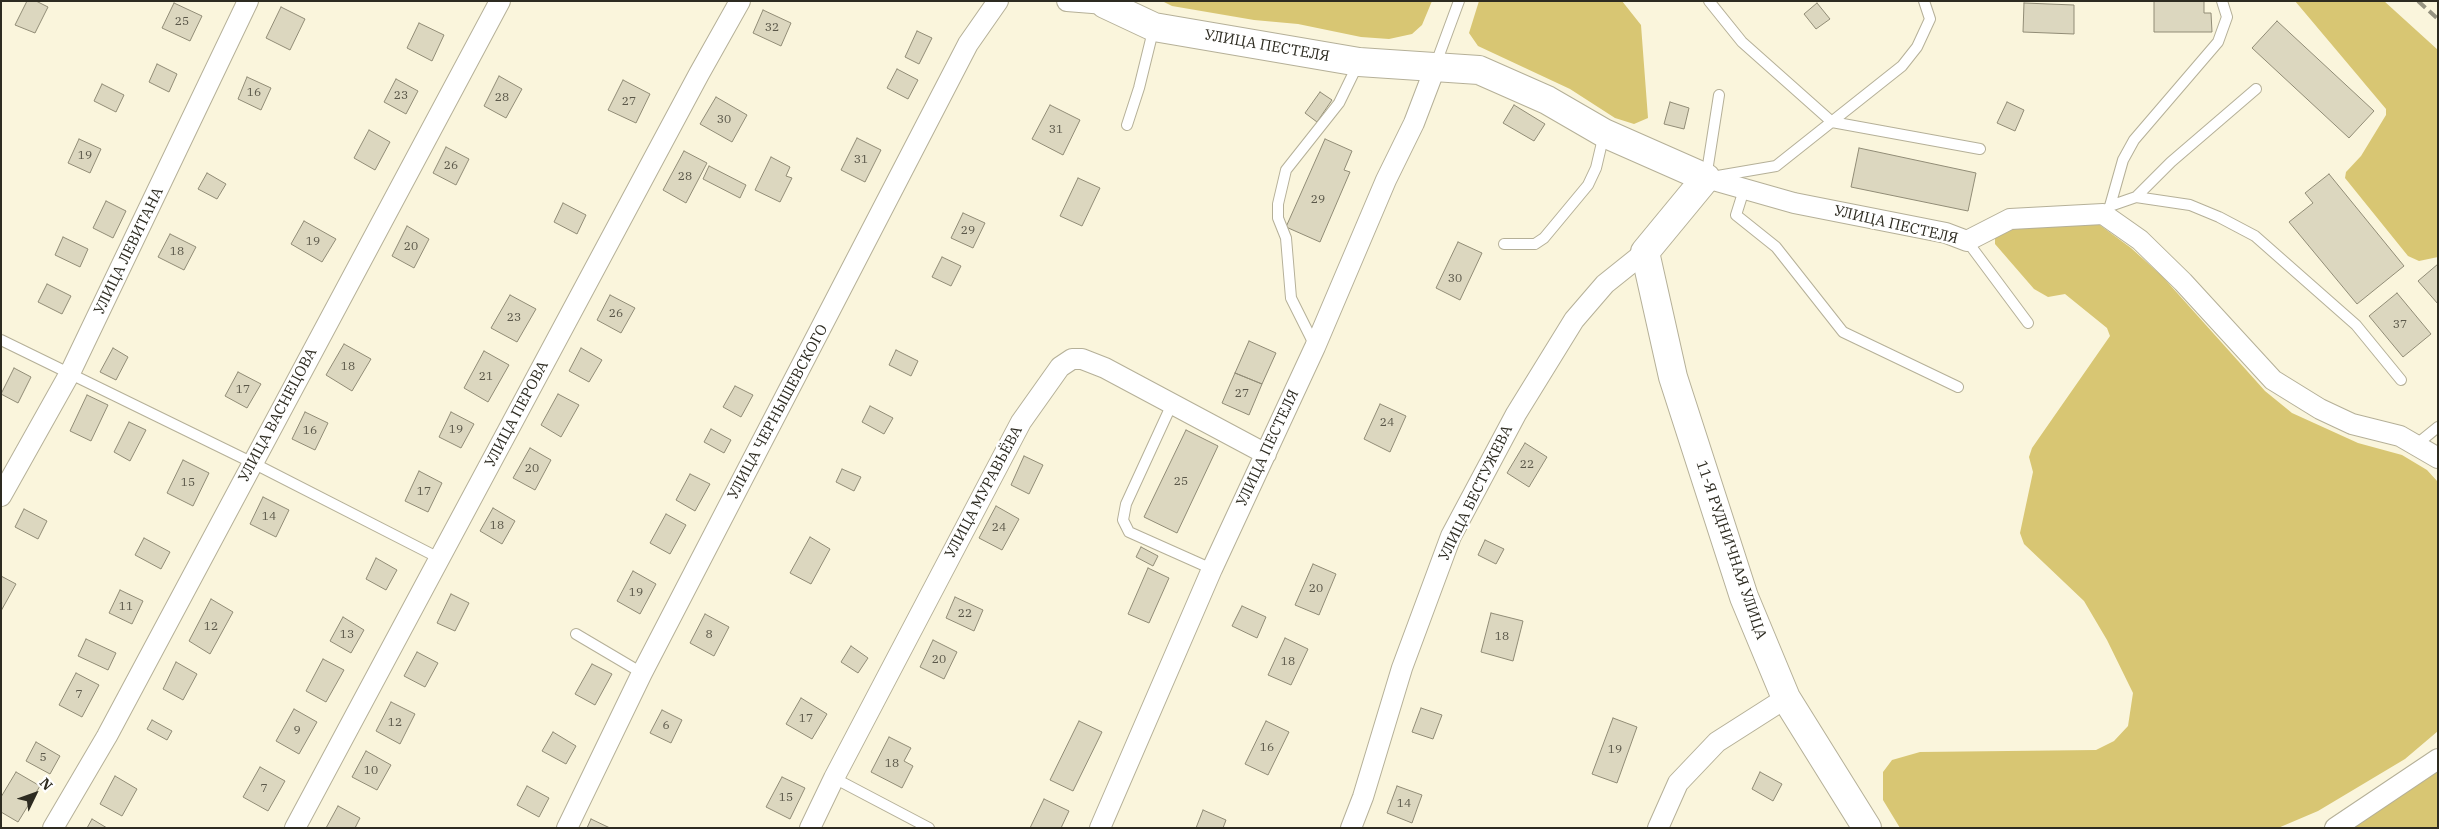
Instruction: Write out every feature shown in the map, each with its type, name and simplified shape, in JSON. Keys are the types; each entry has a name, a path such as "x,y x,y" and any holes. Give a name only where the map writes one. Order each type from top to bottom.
{"main road":[{"name":"УЛИЦА ПЕСТЕЛЯ","path":"1104,3 1154,27 1359,62 1479,70 1547,100 1604,133 1706,178"},
{"path":"1645,252 1706,178"},
{"name":"11-Я РУДНИЧНАЯ УЛИЦА","path":"1645,252 1676,386 1744,597 1786,698 1860,824"}],"street":[{"name":"УЛИЦА ЛЕВИТАНА","path":"1,496 70,373 248,1"},
{"name":"УЛИЦА ВАСНЕЦОВА","path":"53,828 107,736 500,1"},
{"name":"УЛИЦА ПЕРОВА","path":"294,828 740,1"},
{"name":"УЛИЦА ЧЕРНЫШЕВСКОГО","path":"566,828 642,672 968,44 998,1"},
{"path":"1067,1 1104,3"},
{"name":"УЛИЦА ПЕСТЕЛЯ","path":"1100,828 1212,570 1315,347 1386,180 1414,123 1435,68"},
{"name":"УЛИЦА ПЕСТЕЛЯ","path":"1706,178 1794,202 1946,233 1967,241 2010,219 2107,210"},
{"path":"2107,210 2165,264 2273,380 2320,409 2352,424 2400,436 2417,444 2438,458"},
{"name":"УЛИЦА БЕСТУЖЕВА","path":"1352,828 1402,668 1451,536 1516,414 1574,320 1605,284 1645,252"},
{"name":"УЛИЦА МУРАВЬЁВА","path":"810,828 834,778 1021,422 1060,367 1072,359 1082,359 1105,368 1171,406 1266,454"},
{"path":"1658,828 1678,783 1717,742 1786,698"},
{"path":"2335,828 2438,759"}],"lane":[{"path":"1435,68 1459,1"},
{"path":"1709,1 1742,42 1832,122 1980,149"},
{"path":"1719,95 1706,178 1776,166 1902,66 1917,47 1930,19 1924,1"},
{"path":"2107,210 2123,160 2134,140 2218,42 2227,17 2222,1"},
{"path":"1127,125 1139,88 1154,27"},
{"path":"1315,347 1291,298 1286,238 1278,218 1278,204 1286,170 1339,103 1359,62"},
{"path":"2107,210 2136,197 2171,162 2256,88"},
{"path":"1504,244 1535,244 1544,238 1588,185 1596,168 1604,133"},
{"path":"1742,188 1742,196 1736,215 1776,247 1843,332 1958,388"},
{"path":"2136,197 2190,206 2219,217 2255,236 2356,325 2400,380"},
{"path":"1967,241 2028,322"},
{"path":"1,340 253,463 439,558"},
{"path":"1171,406 1126,504 1123,520 1129,532 1212,570"},
{"path":"2417,444 2438,427"},
{"path":"576,634 642,672"},
{"path":"834,778 929,828"}],"shaded area":[{"path":"1162,1 1432,1 1422,25 1412,34 1389,39 1361,37 1298,24 1254,20 1172,6"},
{"path":"1479,1 1622,1 1641,25 1648,118 1634,124 1615,118 1570,89 1478,46 1469,33"},
{"path":"2295,1 2384,1 2438,50 2438,257 2419,261 2408,256 2345,178 2346,172 2361,156 2386,115 2386,109"},
{"path":"2093,220 2131,248 2162,276 2265,391 2292,413 2358,443 2402,455 2427,470 2438,482 2438,731 2405,759 2318,811 2278,828 1900,828 1883,800 1883,772 1892,760 1920,752 2096,750 2114,741 2128,726 2133,693 2107,640 2084,601 2024,544 2020,533 2033,472 2029,457 2032,448 2110,336 2107,328 2065,294 2048,297 2034,289 1995,244 1995,230"},
{"path":"2438,767 2438,828 2349,828"}],"building":[{"path":"27,1 36,1 48,7 35,33 15,25"},
{"path":"2154,1 2204,1 2204,13 2211,13 2212,32 2154,32"},
{"path":"174,3 202,16 190,41 162,28"},
{"path":"1817,3 1830,19 1816,29 1804,14"},
{"path":"2024,3 2074,5 2074,34 2023,32"},
{"path":"281,7 305,19 290,50 266,38"},
{"path":"763,10 791,23 781,46 753,33"},
{"path":"2277,21 2374,111 2349,138 2252,48"},
{"path":"419,23 444,35 432,61 407,48"},
{"path":"917,31 932,38 919,64 905,57"},
{"path":"157,64 177,74 169,92 149,82"},
{"path":"897,69 918,80 908,99 887,88"},
{"path":"499,76 522,89 506,118 484,106"},
{"path":"247,77 271,88 261,110 238,99"},
{"path":"396,79 418,91 406,114 384,102"},
{"path":"623,80 650,94 636,123 608,110"},
{"path":"102,84 124,95 116,112 94,101"},
{"path":"1320,92 1332,100 1317,122 1305,113"},
{"path":"716,97 747,115 732,142 700,124"},
{"path":"1670,102 1689,108 1684,129 1664,124"},
{"path":"2007,102 2024,110 2015,131 1997,123"},
{"path":"1050,105 1080,120 1063,155 1032,139"},
{"path":"1514,105 1545,124 1534,141 1503,123"},
{"path":"369,130 390,142 375,170 354,158"},
{"path":"857,138 881,150 865,182 841,170"},
{"path":"79,139 101,149 90,173 68,163"},
{"path":"1325,139 1352,151 1344,170 1350,172 1320,242 1286,227"},
{"path":"446,147 469,159 456,185 433,173"},
{"path":"1859,148 1976,173 1968,211 1851,187"},
{"path":"684,151 707,163 686,203 663,190"},
{"path":"771,157 790,167 786,176 792,178 780,202 755,190"},
{"path":"709,166 746,185 740,198 703,179"},
{"path":"207,173 226,184 217,199 198,189"},
{"path":"2329,174 2404,266 2357,304 2289,222 2313,203 2305,193"},
{"path":"1078,178 1100,188 1082,226 1060,216"},
{"path":"106,201 126,211 113,238 93,228"},
{"path":"563,203 586,215 577,234 554,222"},
{"path":"963,213 985,223 973,248 951,238"},
{"path":"304,221 336,239 322,262 291,244"},
{"path":"407,226 429,239 414,268 392,256"},
{"path":"170,234 196,247 184,270 158,257"},
{"path":"63,237 88,249 80,267 55,255"},
{"path":"1458,242 1482,253 1460,300 1436,288"},
{"path":"942,257 961,266 951,286 932,277"},
{"path":"2438,264 2438,304 2418,281"},
{"path":"47,284 71,296 62,314 38,302"},
{"path":"2397,293 2431,334 2403,357 2369,316"},
{"path":"510,295 536,309 517,342 491,328"},
{"path":"610,295 635,308 621,333 597,320"},
{"path":"1249,341 1276,353 1262,384 1235,373"},
{"path":"344,344 371,359 352,391 326,375"},
{"path":"113,348 128,357 116,380 100,372"},
{"path":"581,348 602,360 589,382 569,371"},
{"path":"896,350 918,361 911,376 889,365"},
{"path":"484,351 509,365 488,402 464,388"},
{"path":"14,368 31,377 18,403 1,394"},
{"path":"238,372 261,384 247,408 225,396"},
{"path":"1235,373 1262,384 1249,415 1222,403"},
{"path":"735,386 753,395 741,417 723,407"},
{"path":"558,394 579,405 561,437 541,425"},
{"path":"87,395 108,405 91,441 70,431"},
{"path":"1380,404 1406,416 1390,452 1364,439"},
{"path":"870,406 893,418 884,434 862,422"},
{"path":"305,412 328,423 315,450 292,439"},
{"path":"451,412 474,424 461,448 439,437"},
{"path":"129,422 146,430 130,461 114,452"},
{"path":"711,429 731,440 724,453 704,442"},
{"path":"1186,430 1218,446 1177,533 1144,517"},
{"path":"1525,443 1547,457 1529,487 1507,473"},
{"path":"530,448 551,460 535,490 513,478"},
{"path":"1024,456 1043,465 1029,494 1011,485"},
{"path":"183,460 209,473 193,506 167,493"},
{"path":"842,469 861,477 854,491 836,482"},
{"path":"419,471 442,483 428,512 405,501"},
{"path":"690,474 710,484 695,511 676,500"},
{"path":"263,497 289,510 276,537 250,524"},
{"path":"996,506 1019,519 1002,550 979,538"},
{"path":"493,508 515,521 502,544 480,531"},
{"path":"24,509 47,521 38,539 15,527"},
{"path":"666,514 686,525 670,554 650,543"},
{"path":"810,537 830,549 811,584 790,573"},
{"path":"144,538 170,552 161,569 135,555"},
{"path":"1485,540 1504,549 1496,564 1478,555"},
{"path":"1141,547 1158,556 1153,566 1136,557"},
{"path":"376,558 397,570 386,590 366,579"},
{"path":"1313,564 1336,574 1319,615 1295,605"},
{"path":"1148,568 1169,578 1149,623 1128,614"},
{"path":"633,571 656,584 640,614 617,601"},
{"path":"1,576 16,584 1,611"},
{"path":"120,590 143,601 132,624 109,613"},
{"path":"451,594 469,603 455,631 437,623"},
{"path":"955,597 983,610 974,631 946,618"},
{"path":"211,599 233,612 210,654 189,641"},
{"path":"1242,606 1266,617 1257,638 1232,626"},
{"path":"1491,613 1523,621 1513,661 1481,652"},
{"path":"705,614 729,627 714,656 690,643"},
{"path":"343,617 364,630 351,653 330,641"},
{"path":"1285,638 1308,649 1291,685 1268,675"},
{"path":"86,639 116,653 108,670 78,656"},
{"path":"933,640 957,652 944,679 920,667"},
{"path":"851,646 868,658 858,673 841,662"},
{"path":"417,652 438,663 425,687 404,676"},
{"path":"323,659 344,670 326,702 306,691"},
{"path":"176,662 197,674 183,700 163,689"},
{"path":"592,664 612,674 595,705 575,694"},
{"path":"76,673 99,685 82,717 59,705"},
{"path":"801,698 827,714 812,739 786,724"},
{"path":"391,702 415,714 400,744 376,731"},
{"path":"1421,708 1442,715 1433,739 1412,732"},
{"path":"294,709 317,722 299,754 276,741"},
{"path":"662,710 682,720 671,743 650,733"},
{"path":"1613,718 1637,727 1617,783 1592,774"},
{"path":"152,720 172,731 167,740 147,729"},
{"path":"1079,721 1102,732 1073,791 1050,780"},
{"path":"1266,721 1289,732 1268,775 1245,764"},
{"path":"553,732 576,746 566,764 542,751"},
{"path":"889,737 911,748 904,761 913,766 902,788 871,772"},
{"path":"36,742 60,756 50,774 26,761"},
{"path":"366,751 391,765 377,790 352,777"},
{"path":"260,767 285,781 268,811 243,797"},
{"path":"16,772 40,786 18,822 1,812 1,797"},
{"path":"1760,772 1782,784 1773,801 1752,789"},
{"path":"115,776 137,789 122,816 100,804"},
{"path":"782,777 805,788 790,819 766,807"},
{"path":"527,786 549,798 539,817 517,805"},
{"path":"1397,786 1422,795 1412,823 1387,813"},
{"path":"1044,799 1069,811 1061,828 1030,828"},
{"path":"338,806 360,818 355,828 326,828"},
{"path":"1203,810 1226,820 1223,828 1196,828"},
{"path":"92,819 107,828 87,828"},
{"path":"591,819 610,828 587,828"}],"railway":[{"path":"2418,1 2438,19"}]}
